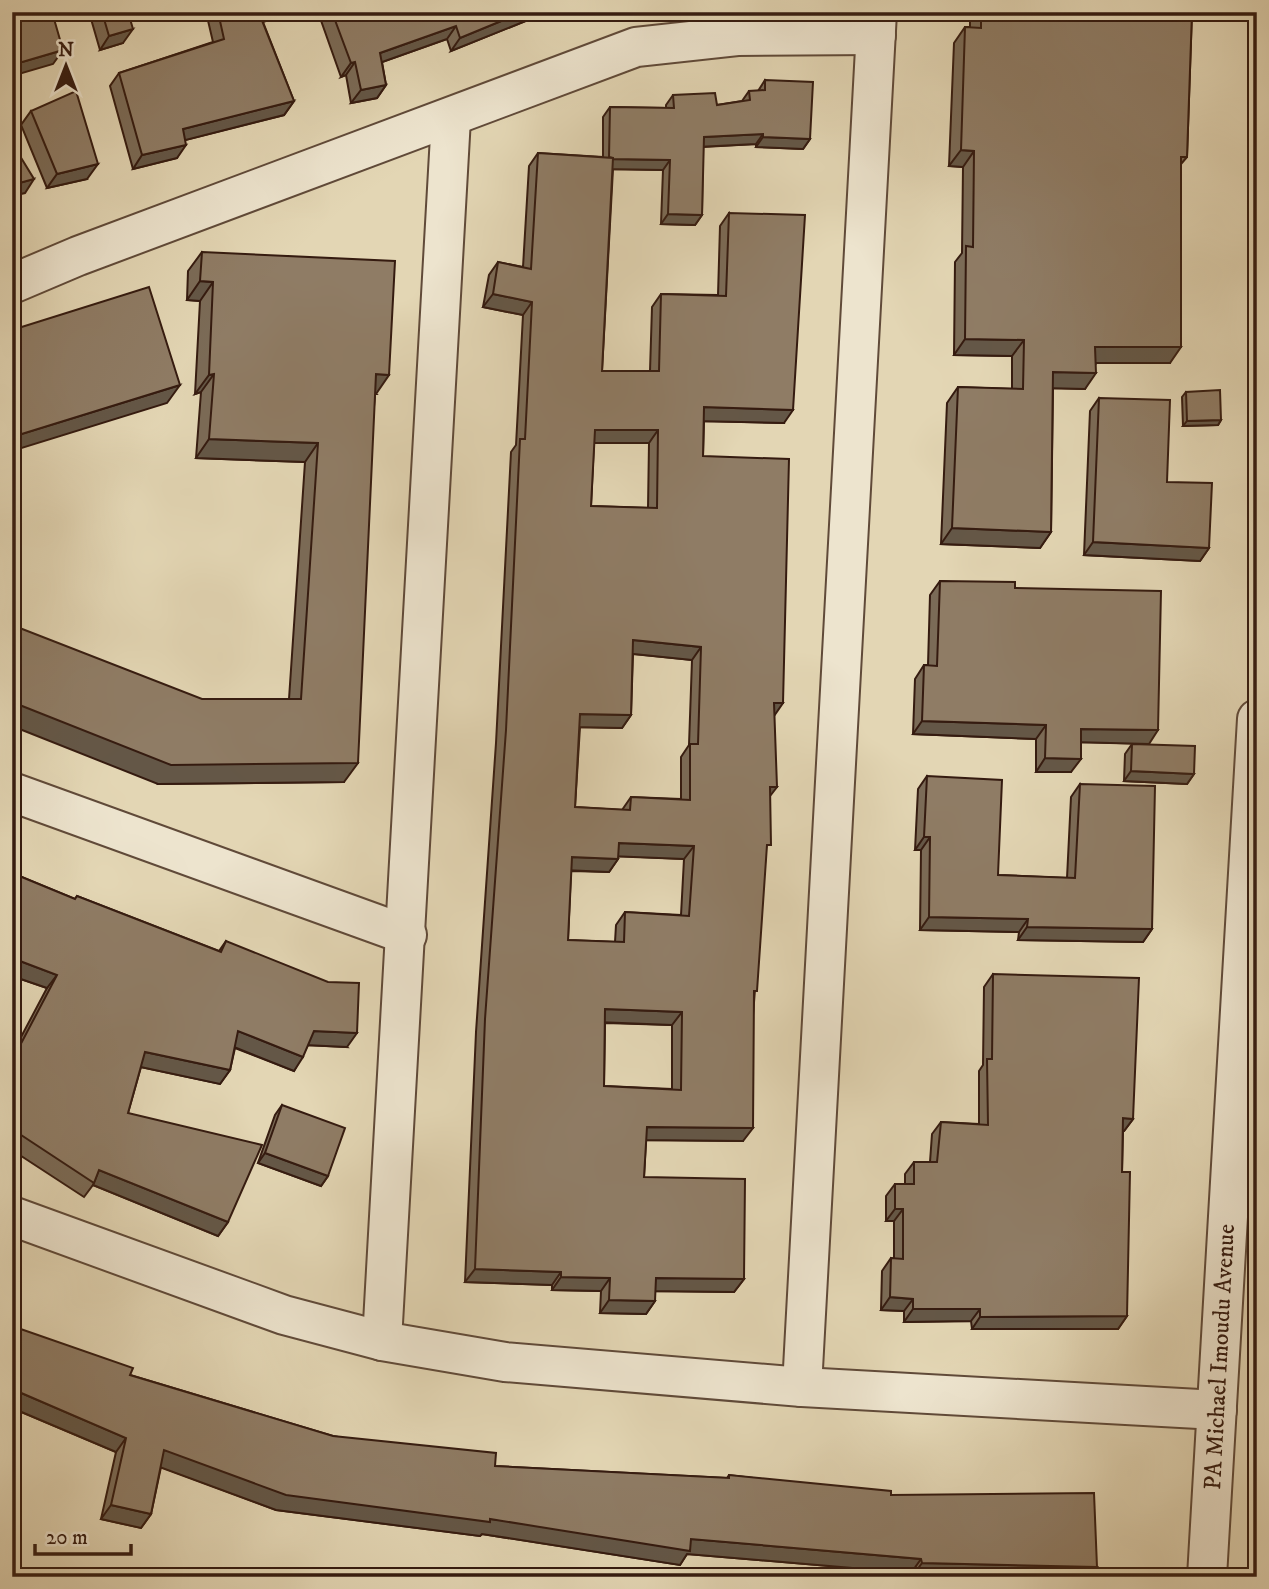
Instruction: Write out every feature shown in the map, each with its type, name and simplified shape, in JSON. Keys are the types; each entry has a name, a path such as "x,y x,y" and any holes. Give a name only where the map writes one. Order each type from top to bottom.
{"street":[{"path":"12,284 78,256 636,47 877,24 802,1387"},
{"path":"382,1341 451,118"},
{"name":"PA Michael Imoudu Avenue","path":"1208,1577 1250,945 1257,719"},
{"path":"12,792 407,935"},
{"path":"12,1216 285,1315 382,1341 505,1362 802,1387 1217,1410"}],"building":[{"path":"12,12 52,12 63,50 12,65"},
{"path":"102,12 128,12 133,29 109,36"},
{"path":"218,12 261,12 259,13 294,101 183,129 186,145 142,155 119,73 224,39"},
{"path":"332,12 523,12 460,38 456,26 380,53 386,85 361,90 355,62 351,63"},
{"path":"981,12 1192,12 1187,157 1181,157 1181,347 1095,347 1096,373 1053,372 1051,532 952,528 958,387 1023,389 1024,340 965,339 966,246 973,247 974,151 961,150 965,27 981,28"},
{"path":"765,80 813,82 810,139 763,137 763,134 704,137 702,215 668,214 670,160 609,157 610,107 674,108 673,95 715,93 717,105 750,100 749,91 765,90"},
{"path":"76,91 98,164 57,174 31,111"},
{"path":"12,143 34,179 12,185"},
{"path":"538,153 613,158 602,371 659,371 661,294 726,296 729,213 805,215 793,410 704,407 703,456 789,459 783,703 774,703 777,787 770,787 771,845 767,845 757,991 754,991 753,1128 647,1127 644,1177 745,1179 744,1279 656,1278 655,1301 609,1300 610,1278 561,1277 561,1272 475,1269 485,1019 506,730 520,439 525,439 532,302 493,294 498,262 531,269","holes":["595,430 658,430 657,508 591,506","633,640 701,647 698,744 690,744 690,800 631,797 630,810 575,807 580,714 631,715","619,843 694,846 689,916 625,912 624,942 568,940 572,857 618,859","605,1009 682,1012 681,1090 604,1086"]},
{"path":"202,252 395,261 389,375 376,374 358,763 171,765 12,702 12,625 202,699 301,699 318,443 209,439 214,374 209,375 213,282 200,281"},
{"path":"149,287 180,385 12,437 12,330"},
{"path":"1220,390 1221,420 1187,421 1186,392"},
{"path":"1099,398 1170,400 1167,482 1212,483 1209,548 1093,542"},
{"path":"940,581 1015,582 1015,588 1161,591 1158,730 1081,729 1081,759 1045,758 1046,725 922,721 924,665 937,666"},
{"path":"1132,744 1195,746 1194,774 1131,771"},
{"path":"927,776 1002,780 998,875 1075,878 1080,784 1155,786 1152,929 1027,927 1028,919 929,917 930,837 924,837"},
{"path":"12,873 221,952 226,941 328,982 359,983 357,1033 314,1031 303,1057 238,1031 230,1070 145,1052 128,1113 262,1145 228,1222 99,1170 94,1183 12,1129 12,1054 15,1055 57,975 12,958"},
{"path":"993,974 1139,978 1133,1119 1123,1118 1122,1172 1130,1172 1127,1316 980,1317 980,1309 913,1309 913,1299 890,1297 891,1258 903,1259 903,1209 895,1209 895,1184 914,1184 914,1162 937,1162 941,1122 988,1125 987,1059 992,1059"},
{"path":"282,1105 345,1128 328,1176 265,1153"},
{"path":"12,1326 133,1368 130,1375 333,1436 496,1453 495,1466 729,1478 729,1475 891,1491 891,1495 1094,1493 1097,1567 922,1563 921,1559 691,1539 690,1551 490,1519 490,1522 286,1495 164,1450 151,1514 111,1505 126,1438 12,1389"}]}
